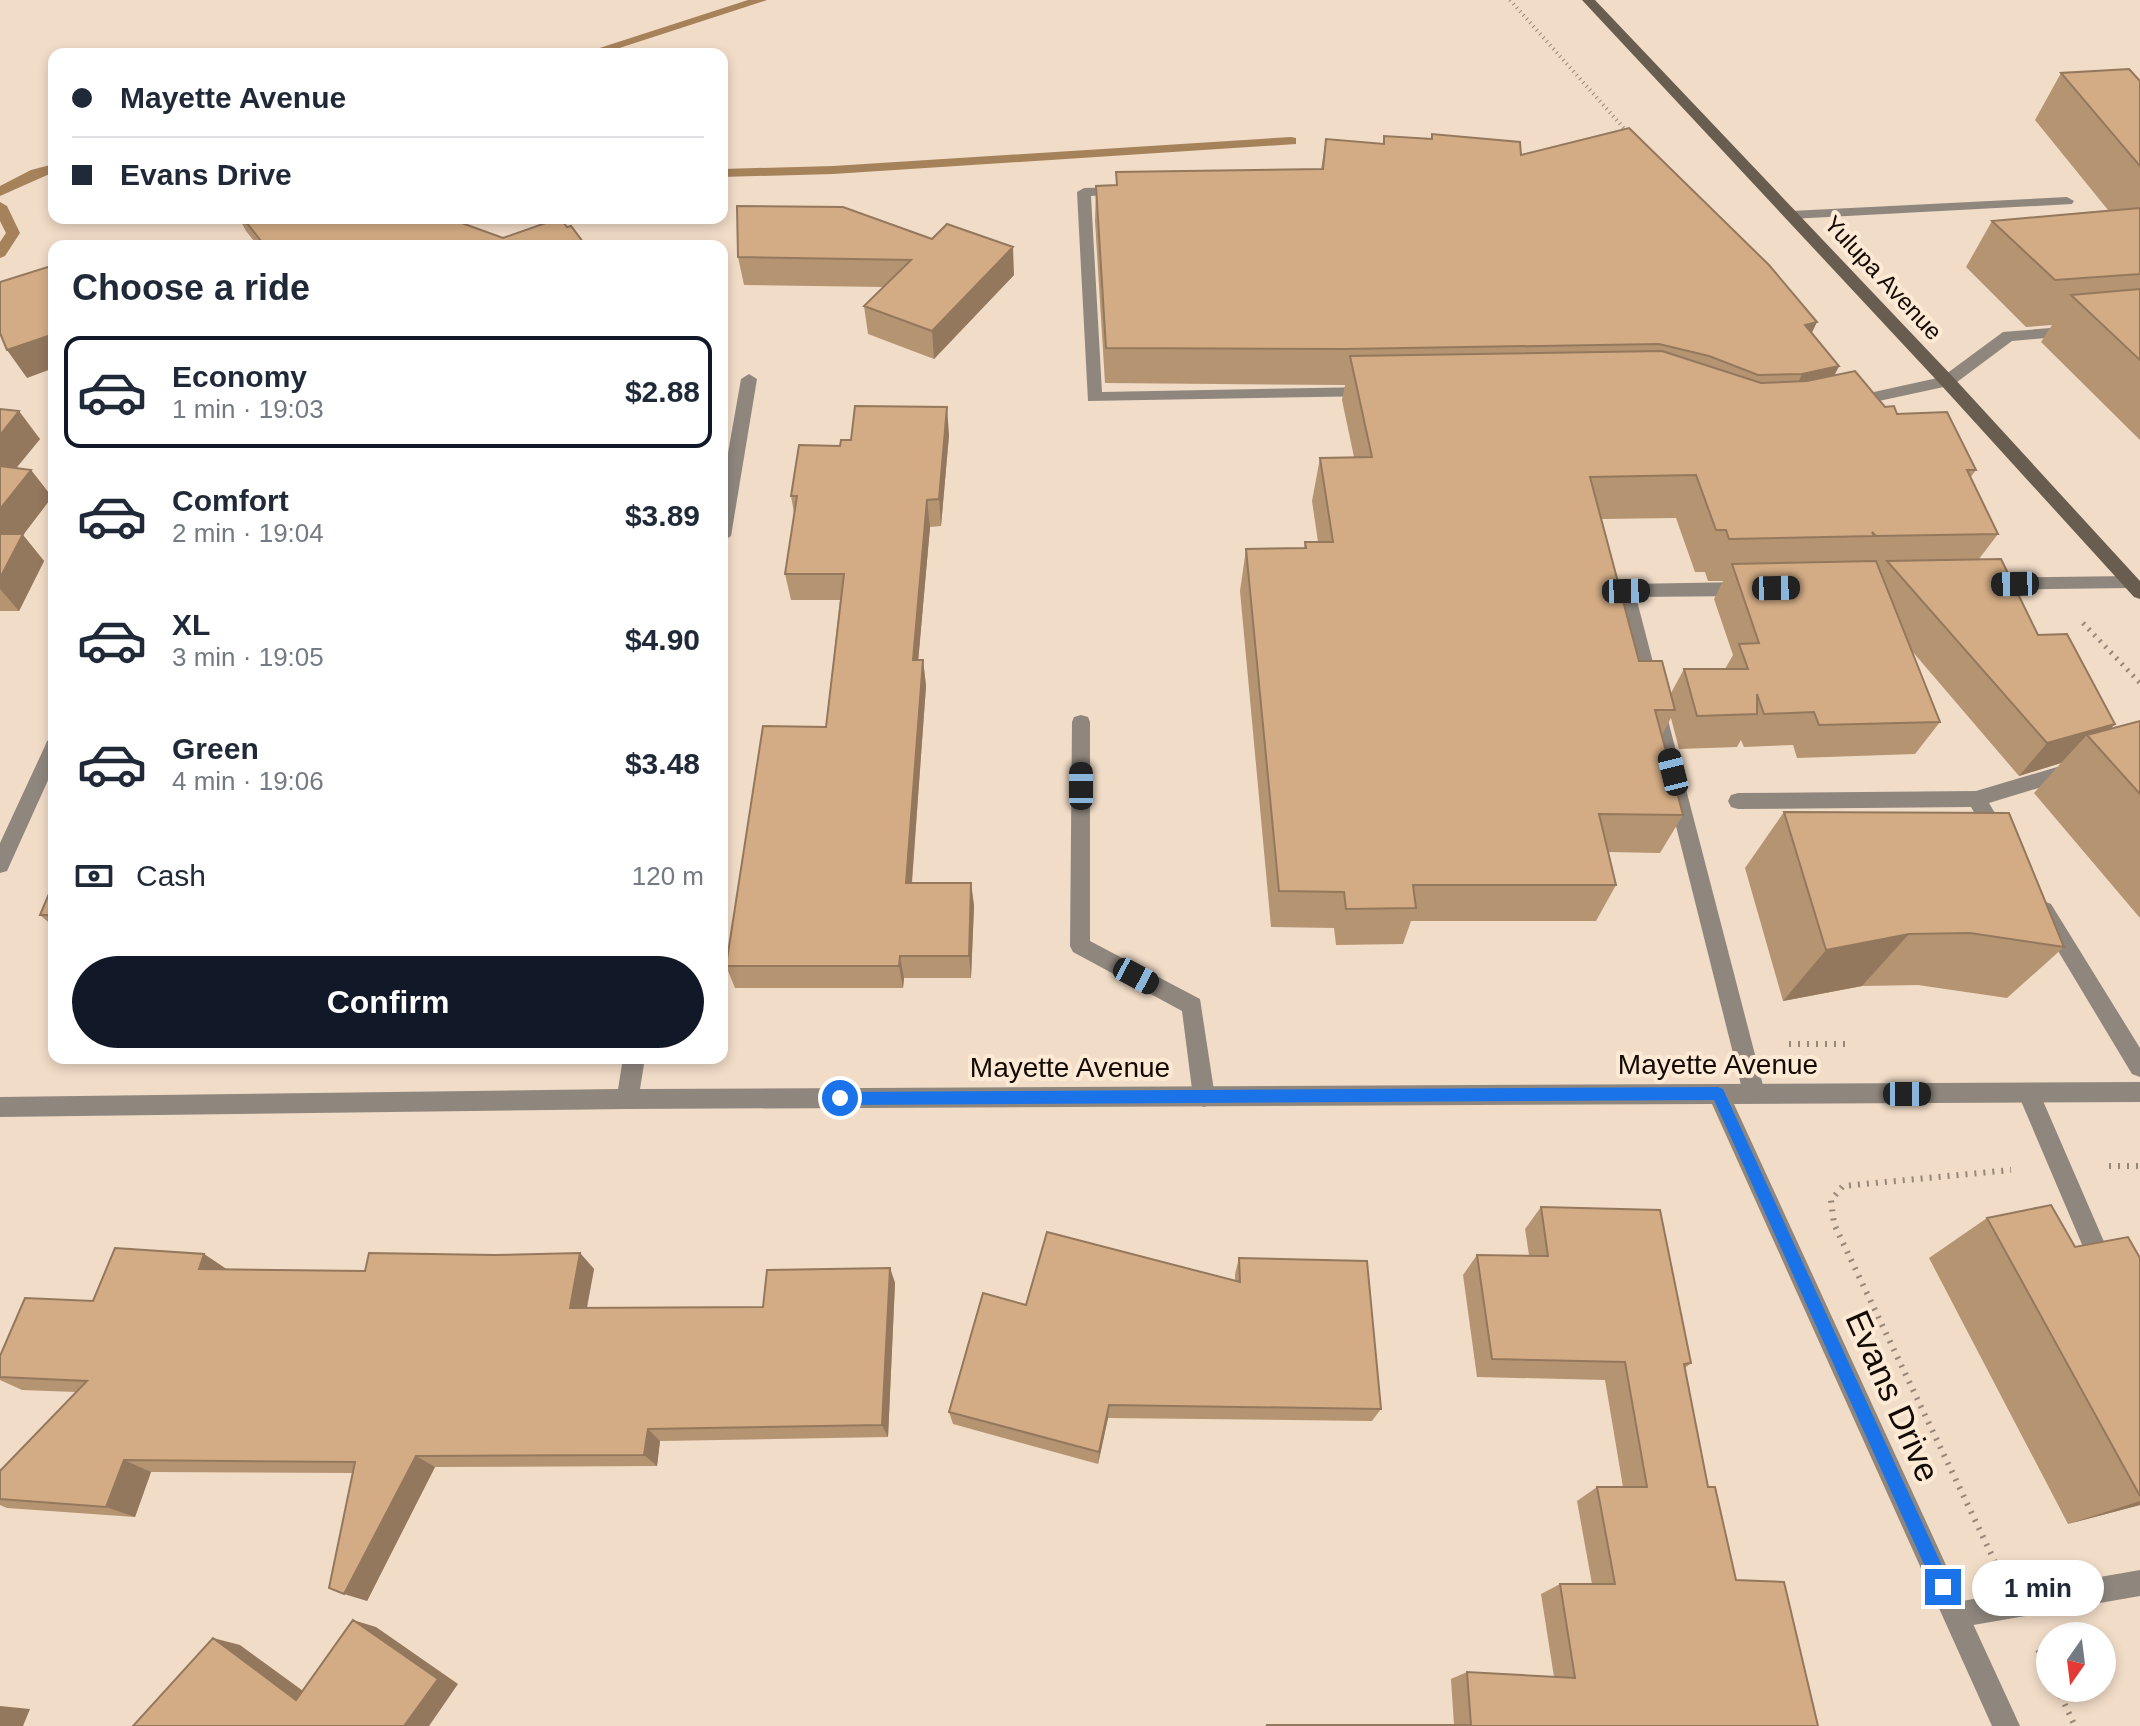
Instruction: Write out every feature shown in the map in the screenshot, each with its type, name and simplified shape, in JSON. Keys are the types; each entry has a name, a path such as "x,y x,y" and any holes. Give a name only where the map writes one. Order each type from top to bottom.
{"street":[{"name":"Yulupa Avenue","path":"1588,0 1947,381 2135,587"},
{"path":"1146,191 1084,192 1094,397 1391,392"},
{"path":"1791,215 2067,201"},
{"path":"1838,404 1947,381 2008,336 2096,329"},
{"path":"728,501 749,379"},
{"path":"1967,585 2044,583 2135,587"},
{"path":"1754,1093 1626,591 1766,589"},
{"path":"1081,722 1080,946 1192,1006 1204,1097"},
{"path":"0,865 48,759"},
{"path":"1738,801 1976,799 2090,766"},
{"path":"1976,799 2010,853"},
{"path":"2035,894 2140,1067"},
{"path":"628,1099 633,1064"},
{"name":"Mayette Avenue","path":"0,1107 628,1099 2140,1092"},
{"name":"Evans Drive","path":"1718,1094 2006,1726"},
{"path":"2029,1094 2115,1295"},
{"path":"1956,1615 2140,1583"}],"path":[{"path":"1510,0 1633,138"},
{"path":"2044,583 2140,683"},
{"path":"2036,1646 1834,1224 1831,1200 1843,1186 2059,1166 2140,1166"},
{"path":"2064,1702 2075,1726"}],"building":[{"path":"2129,69 2140,81 2140,166 2061,73"},
{"path":"1629,128 1769,265 1817,322 1805,325 1839,366 1802,374 1758,375 1709,356 1659,344 1345,349 1106,348 1096,186 1117,185 1116,172 1323,169 1326,139 1384,144 1384,136 1432,139 1432,134 1520,142 1521,155"},
{"path":"737,206 843,207 932,239 947,224 1013,247 932,331 864,306 911,260 738,257"},
{"path":"2140,208 2140,274 2055,280 1992,221"},
{"path":"248,224 464,224 503,238 543,224 565,224 571,226 582,240 260,240"},
{"path":"48,267 48,336 7,350 0,333 0,282"},
{"path":"2140,289 2140,360 2071,295"},
{"path":"1662,351 1761,383 1807,381 1855,371 1885,407 1894,406 1897,414 1947,412 1976,470 1967,470 1998,534 1876,536 1872,532 1874,536 1729,539 1726,530 1716,530 1696,475 1590,477 1639,661 1662,661 1675,710 1655,710 1683,815 1599,814 1616,885 1413,885 1416,908 1346,909 1344,892 1279,891 1246,549 1306,548 1305,542 1333,542 1320,458 1372,457 1350,356"},
{"path":"855,406 947,407 939,499 927,500 913,660 923,660 906,883 971,883 969,956 900,956 899,966 728,966 763,726 826,727 844,574 785,574 797,496 791,496 799,445 840,446 841,440 851,440"},
{"path":"0,409 19,411 0,435"},
{"path":"0,466 31,470 0,509"},
{"path":"0,534 23,534 0,578"},
{"path":"2001,559 2038,635 2067,634 2115,724 2047,743 1887,561"},
{"path":"1876,561 1940,722 1819,725 1814,712 1764,714 1757,694 1757,714 1697,716 1684,669 1748,669 1739,644 1759,643 1732,564"},
{"path":"2140,721 2140,794 2087,735"},
{"path":"1784,812 2009,813 2064,947 1970,933 1909,934 1826,950"},
{"path":"48,896 48,915 40,915"},
{"path":"2051,1205 2075,1247 2128,1237 2140,1258 2140,1496 1987,1218"},
{"path":"1541,1207 1660,1210 1691,1363 1684,1364 1708,1487 1715,1487 1736,1580 1784,1582 1818,1726 1267,1726 1471,1725 1467,1672 1575,1678 1560,1584 1615,1584 1597,1487 1647,1487 1625,1362 1492,1359 1477,1255 1548,1256"},
{"path":"1047,1232 1240,1282 1239,1258 1367,1261 1381,1409 1109,1405 1099,1452 949,1412 983,1293 1026,1305"},
{"path":"115,1248 204,1254 199,1269 365,1271 369,1253 580,1253 570,1308 763,1307 767,1270 890,1268 882,1425 648,1429 644,1455 416,1456 344,1594 329,1588 355,1462 124,1460 106,1507 0,1499 0,1471 87,1381 0,1377 0,1356 25,1298 93,1301"},
{"path":"353,1620 438,1679 404,1726 133,1726 213,1638 296,1700"}],"waterway":[{"path":"607,48 761,0"},
{"path":"728,173 833,170 1291,141"},
{"path":"0,192 48,170"},
{"path":"0,206 13,233 0,253"}],"route":[{"path":"840,1098 1718,1094 1943,1587"}]}
